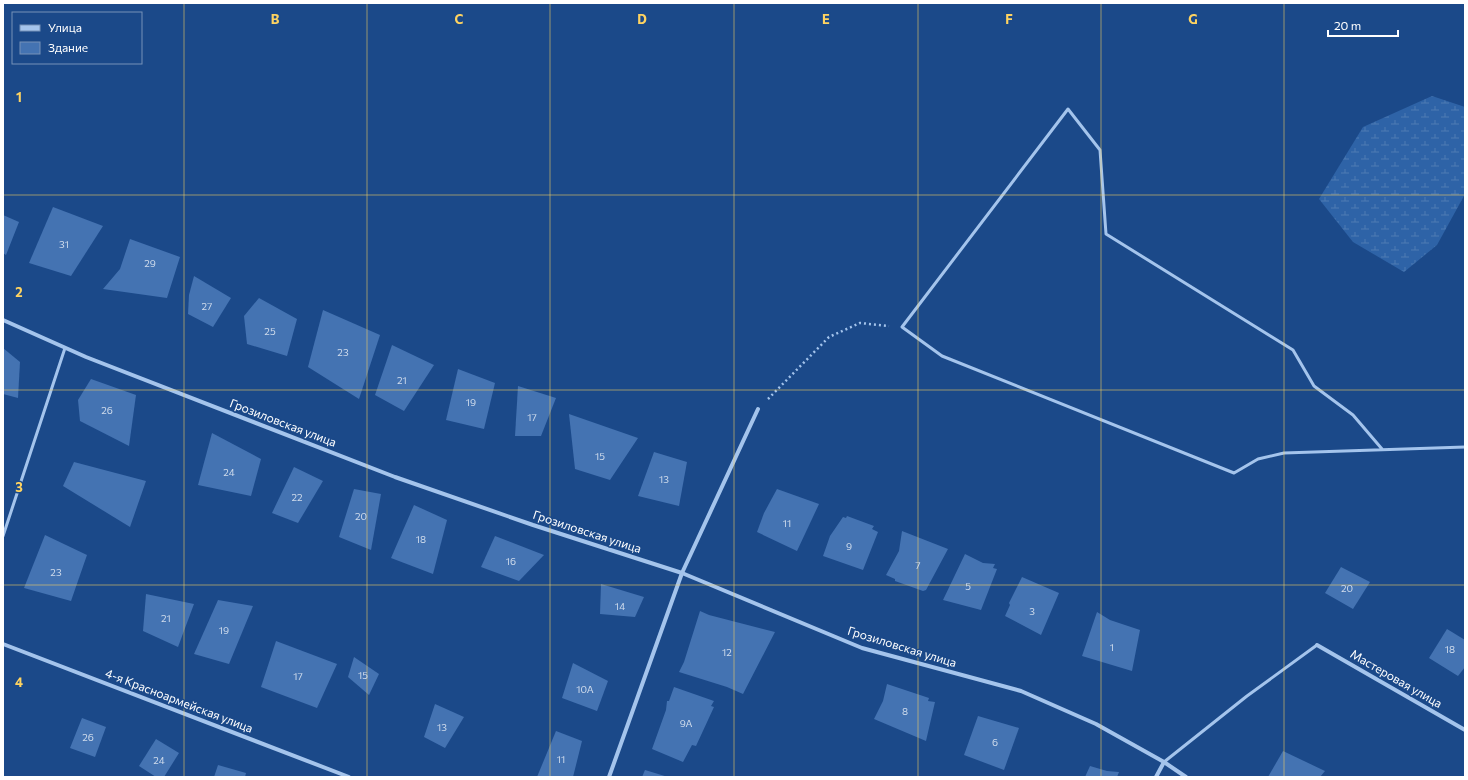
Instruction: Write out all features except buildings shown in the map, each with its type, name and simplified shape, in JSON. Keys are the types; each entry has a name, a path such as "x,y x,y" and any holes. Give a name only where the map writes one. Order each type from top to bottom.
{"street":[{"name":"Грозиловская улица","path":"3,320 65,348 395,477 533,525 682,573 862,648 1021,691 1096,724 1164,762 1186,777"},
{"path":"609,777 682,573 758,409"},
{"name":"4-я Красноармейская улица","path":"3,644 349,777"},
{"name":"Мастеровая улица","path":"1317,645 1465,730"},
{"path":"1156,777 1164,762"}],"lane":[{"path":"1382,450 1353,416 1314,386 1294,350 1106,234 1100,150 1068,109 902,327 942,356 1234,474 1258,458 1284,453 1382,450 1465,447"},
{"path":"3,536 65,348"},
{"path":"1164,762 1247,696 1317,645"}],"path":[{"path":"758,409 828,337 860,323 902,327"}],"green space":[{"path":"1432,96 1465,107 1465,194 1437,245 1404,272 1353,242 1319,199 1363,127"}]}
